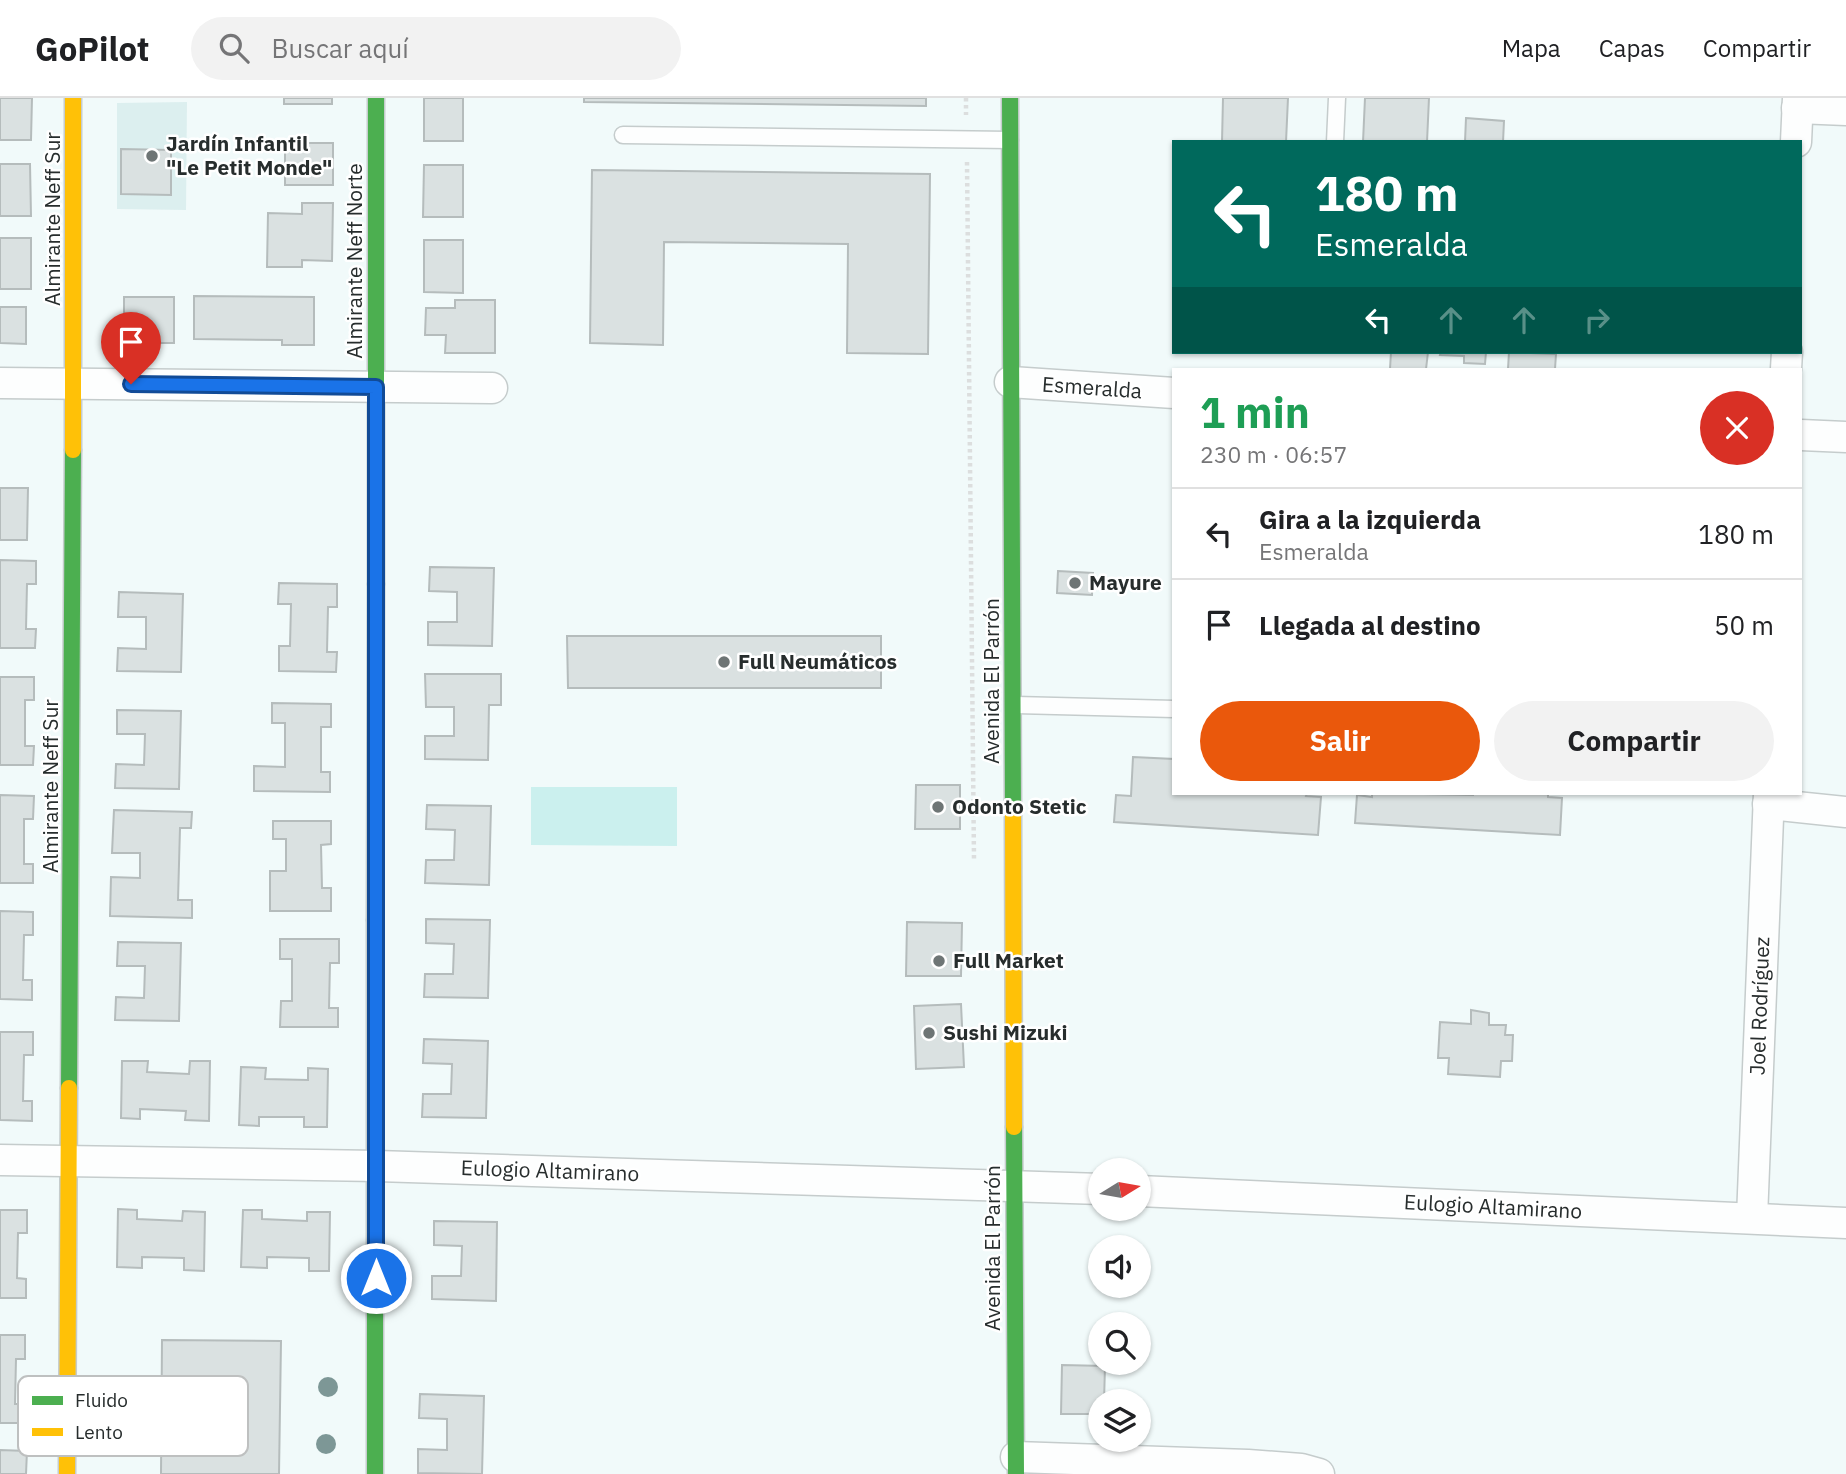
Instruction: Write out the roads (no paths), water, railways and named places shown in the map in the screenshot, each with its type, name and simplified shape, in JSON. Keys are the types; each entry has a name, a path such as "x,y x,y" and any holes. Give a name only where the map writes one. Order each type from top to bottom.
{"street":[{"name":"Almirante Neff Sur","path":"68,1376 74,383 73,98"},
{"name":"Almirante Neff Norte","path":"375,1474 376,98"},
{"name":"Avenida El Parrón","path":"1010,98 1016,1465"},
{"path":"1796,140 1797,103 1846,110"},
{"name":"Esmeralda","path":"1010,382 1172,393"},
{"path":"0,383 492,388"},
{"path":"1802,435 1846,437"},
{"path":"1769,799 1846,812"},
{"name":"Joel Rodríguez","path":"1752,1218 1769,799"},
{"name":"Eulogio Altamirano","path":"0,1160 377,1166 1088,1188"},
{"name":"Eulogio Altamirano","path":"1152,1192 1846,1223"},
{"name":"Almirante Neff Sur","path":"67,1456 67,1474"},
{"path":"1016,1465 1248,1465 1301,1469 1320,1474"}],"lane":[{"path":"1335,140 1337,98"},
{"path":"624,135 1010,140"},
{"path":"1014,705 1172,709"}],"place":[{"name":"Jardín Infantil \"Le Petit Monde\"","path":"152,156"},
{"name":"Mayure","path":"1075,583"},
{"name":"Full Neumáticos","path":"724,662"},
{"name":"Odonto Stetic","path":"938,807"},
{"name":"Full Market","path":"939,961"},
{"name":"Sushi Mizuki","path":"929,1033"}]}
